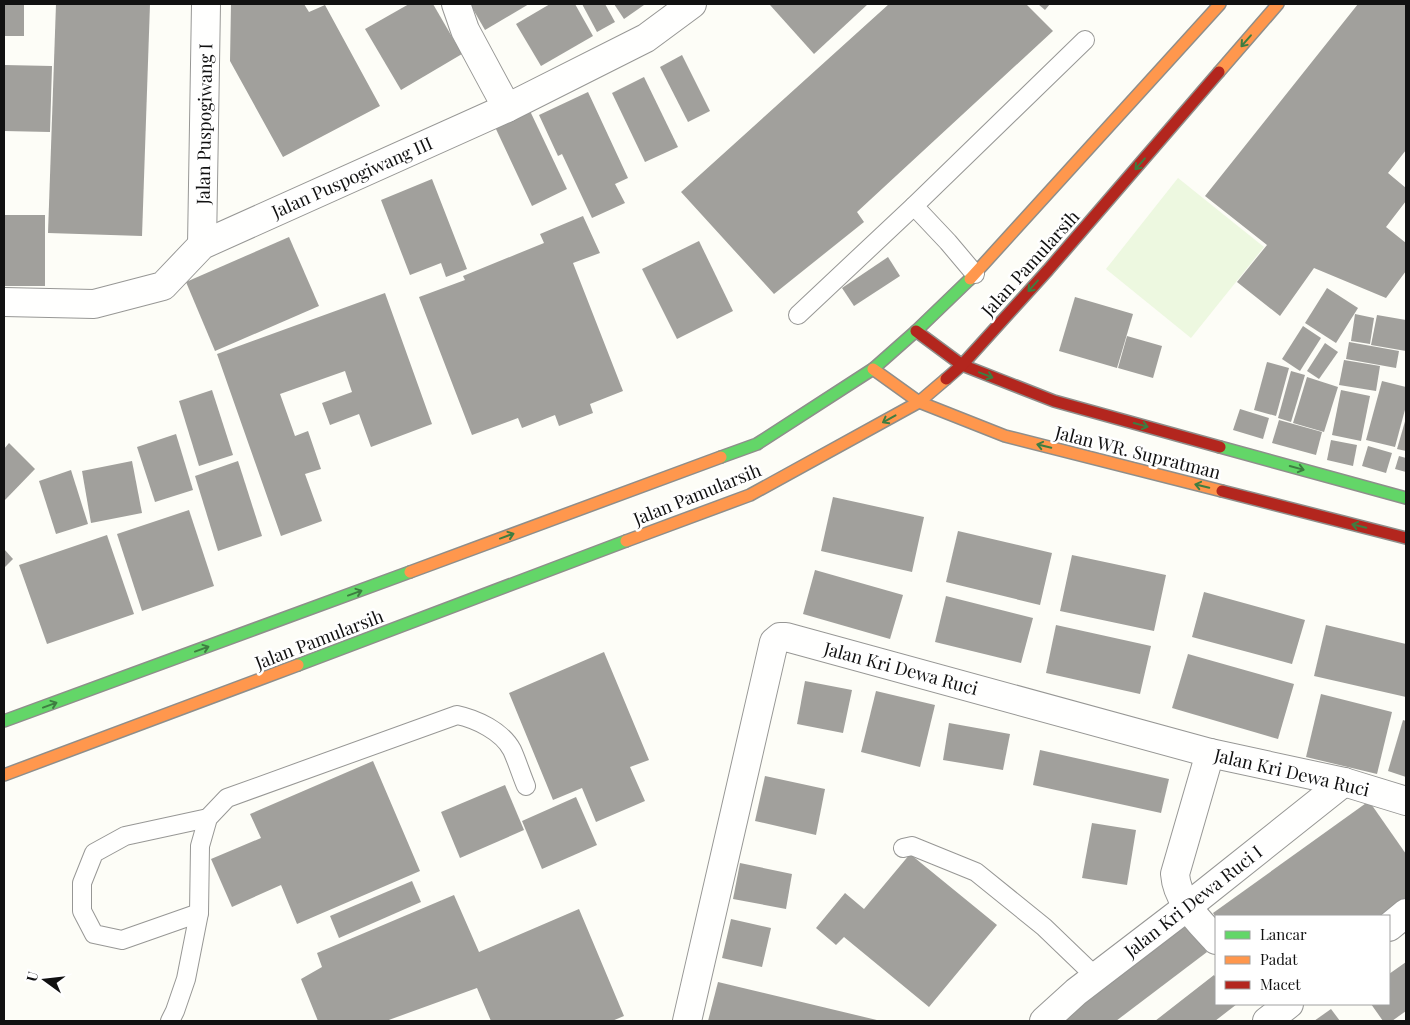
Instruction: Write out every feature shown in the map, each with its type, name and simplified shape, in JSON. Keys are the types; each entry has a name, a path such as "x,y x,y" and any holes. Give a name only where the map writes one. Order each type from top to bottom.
{"main road":[{"name":"Jalan Pamularsih","path":"4,721 758,444 873,369 916,331 975,274 1220,4"},
{"name":"Jalan Pamularsih","path":"4,775 59,756 750,495 919,402 962,366 1048,270 1278,4"},
{"name":"Jalan WR. Supratman","path":"916,331 962,366 1054,401 1406,498"},
{"name":"Jalan WR. Supratman","path":"873,369 919,402 1005,436 1406,538"},
{"path":"13,707 30,712"},
{"path":"8,787 13,782 59,756"}],"street":[{"name":"Jalan Puspogiwang I","path":"202,245 206,4"},
{"path":"456,4 465,30 507,108"},
{"name":"Jalan Puspogiwang III","path":"4,302 94,304 163,286 202,245 507,108 646,38 692,4"},
{"name":"Jalan Kri Dewa Ruci","path":"687,1021 774,642 780,636 786,636 1210,752 1344,782 1406,801"},
{"path":"1210,752 1174,874 1176,884 1187,907 1215,939"},
{"name":"Jalan Kri Dewa Ruci I","path":"1044,1021 1096,977 1344,782"},
{"path":"1390,926 1406,913"}],"lane":[{"path":"798,315 914,206 1085,40"},
{"path":"914,206 975,274"},
{"path":"170,1021 186,979 199,913 200,846 208,818 228,798 457,715 471,718 486,725 511,748 526,786"},
{"path":"199,913 122,940 94,934 82,911 82,883 94,853 125,836 208,818"},
{"path":"903,848 912,846 976,872 1044,927 1096,977"}],"green space":[{"path":"1178,178 1264,247 1191,338 1106,269"}],"building":[{"path":"4,4 24,4 24,36 4,36"},
{"path":"56,4 150,4 142,236 48,233"},
{"path":"231,4 304,4 309,12 325,5 380,106 283,157 230,61"},
{"path":"409,4 433,4 462,54 401,90 365,29"},
{"path":"470,4 529,4 485,30"},
{"path":"550,4 575,4 593,36 541,66 516,24"},
{"path":"582,4 605,4 615,22 597,32"},
{"path":"614,4 642,4 644,5 624,19"},
{"path":"771,4 868,4 814,54"},
{"path":"889,4 1026,4 1053,31 857,212 864,222 774,294 681,192"},
{"path":"1038,4 1050,4 1045,10"},
{"path":"1358,4 1406,4 1406,150 1388,173 1406,188 1406,201 1386,227 1406,243 1406,271 1386,298 1314,268 1280,316 1237,282 1267,245 1205,196"},
{"path":"682,55 710,111 688,122 660,67"},
{"path":"4,65 52,66 50,132 4,131"},
{"path":"644,77 678,147 645,162 612,93"},
{"path":"588,92 628,178 615,184 625,203 592,218 562,154 558,156 539,115"},
{"path":"530,111 567,189 532,206 495,127"},
{"path":"432,179 467,269 446,277 441,263 410,275 381,200"},
{"path":"4,215 45,215 45,286 4,286"},
{"path":"583,216 600,253 573,263 623,391 590,404 593,413 559,426 555,415 522,428 518,418 472,435 419,297 465,280 463,276 544,243 540,234"},
{"path":"289,237 319,306 215,351 186,282"},
{"path":"699,241 733,311 677,339 642,269"},
{"path":"888,257 900,276 854,306 842,288"},
{"path":"1327,288 1358,308 1336,343 1305,323"},
{"path":"385,293 432,424 371,447 359,414 330,425 322,403 352,392 345,371 280,394 295,436 308,431 321,469 305,474 322,521 281,536 217,354"},
{"path":"1075,297 1133,314 1117,368 1059,351"},
{"path":"1355,314 1374,318 1370,344 1351,341"},
{"path":"1377,315 1406,320 1406,351 1371,345"},
{"path":"1303,326 1321,338 1300,371 1282,359"},
{"path":"1127,336 1162,346 1153,378 1118,368"},
{"path":"1349,342 1399,351 1396,368 1346,359"},
{"path":"1325,343 1338,352 1319,379 1307,371"},
{"path":"1344,360 1380,366 1376,391 1339,385"},
{"path":"1267,362 1289,368 1276,416 1254,410"},
{"path":"1291,371 1305,375 1291,422 1278,418"},
{"path":"1307,377 1338,387 1324,432 1293,423"},
{"path":"1382,381 1406,387 1406,406 1395,447 1366,440"},
{"path":"212,390 233,455 199,466 179,401"},
{"path":"1341,390 1370,396 1361,441 1332,435"},
{"path":"1240,409 1269,418 1263,439 1233,430"},
{"path":"1406,418 1406,451 1397,449"},
{"path":"1279,420 1322,432 1316,455 1272,443"},
{"path":"176,434 193,490 155,502 137,447"},
{"path":"1331,440 1357,445 1353,466 1327,460"},
{"path":"9,443 35,469 4,501 4,449"},
{"path":"1368,446 1392,453 1386,473 1362,466"},
{"path":"1399,456 1406,458 1406,472 1395,469"},
{"path":"132,461 142,513 91,523 82,471"},
{"path":"238,461 262,536 218,551 195,476"},
{"path":"71,470 88,524 56,534 39,481"},
{"path":"833,497 924,517 912,572 821,551"},
{"path":"189,510 214,586 142,611 117,534"},
{"path":"958,531 1052,553 1040,605 946,582"},
{"path":"107,535 134,614 47,644 19,565"},
{"path":"4,549 13,559 4,568"},
{"path":"1072,555 1166,575 1154,631 1060,611"},
{"path":"815,570 903,595 890,639 803,614"},
{"path":"1204,592 1305,620 1292,664 1192,637"},
{"path":"946,596 1033,618 1021,663 935,642"},
{"path":"1056,625 1151,646 1140,694 1046,673"},
{"path":"1326,625 1406,644 1406,697 1314,676"},
{"path":"604,652 649,760 630,767 645,801 596,822 582,788 553,800 509,693"},
{"path":"1188,654 1294,684 1278,739 1172,708"},
{"path":"805,681 852,690 843,733 797,724"},
{"path":"876,691 935,705 920,767 861,752"},
{"path":"1321,694 1392,712 1377,774 1306,757"},
{"path":"1403,720 1406,721 1406,777 1388,771"},
{"path":"949,723 1010,734 1003,770 943,760"},
{"path":"1040,750 1169,779 1161,813 1033,785"},
{"path":"373,761 420,871 297,924 281,885 232,907 211,859 261,838 250,814"},
{"path":"765,776 825,789 816,835 755,821"},
{"path":"505,785 524,830 460,858 441,812"},
{"path":"576,797 597,845 542,869 522,821"},
{"path":"1369,801 1406,854 1406,900 1384,915 1215,916 1213,913"},
{"path":"1092,823 1136,830 1127,885 1082,878"},
{"path":"910,854 997,925 929,1007 844,937 836,945 816,928 845,893 864,909"},
{"path":"740,863 792,874 786,909 733,899"},
{"path":"412,881 421,902 339,938 330,916"},
{"path":"454,895 479,952 579,909 624,1016 612,1021 491,1021 477,988 386,1021 318,1021 301,979 322,967 317,953"},
{"path":"731,919 771,928 762,967 722,958"},
{"path":"1185,923 1207,952 1116,1021 1057,1021"},
{"path":"1406,962 1406,1011 1392,1021 1383,1021 1372,1005 1390,1005 1390,973"},
{"path":"1214,975 1215,1005 1236,1005 1215,1021 1155,1021"},
{"path":"718,982 881,1021 708,1021"},
{"path":"1331,1009 1340,1021 1314,1021"}],"traffic: fast":[{"path":"721,457 757,444 873,369 970,279"},
{"path":"1220,447 1406,498"},
{"path":"298,665 626,541"},
{"path":"4,721 410,572"}],"traffic: slow":[{"path":"970,279 1220,4"},
{"path":"1219,72 1278,4"},
{"path":"873,369 919,402 1005,436 1222,491"},
{"path":"626,541 750,495 919,402 946,379"},
{"path":"410,572 721,457"},
{"path":"4,775 298,665"}],"traffic: jam":[{"path":"946,379 962,365 1048,270 1219,72"},
{"path":"916,331 962,365 1054,401 1220,447"},
{"path":"1222,491 1406,538"}]}
